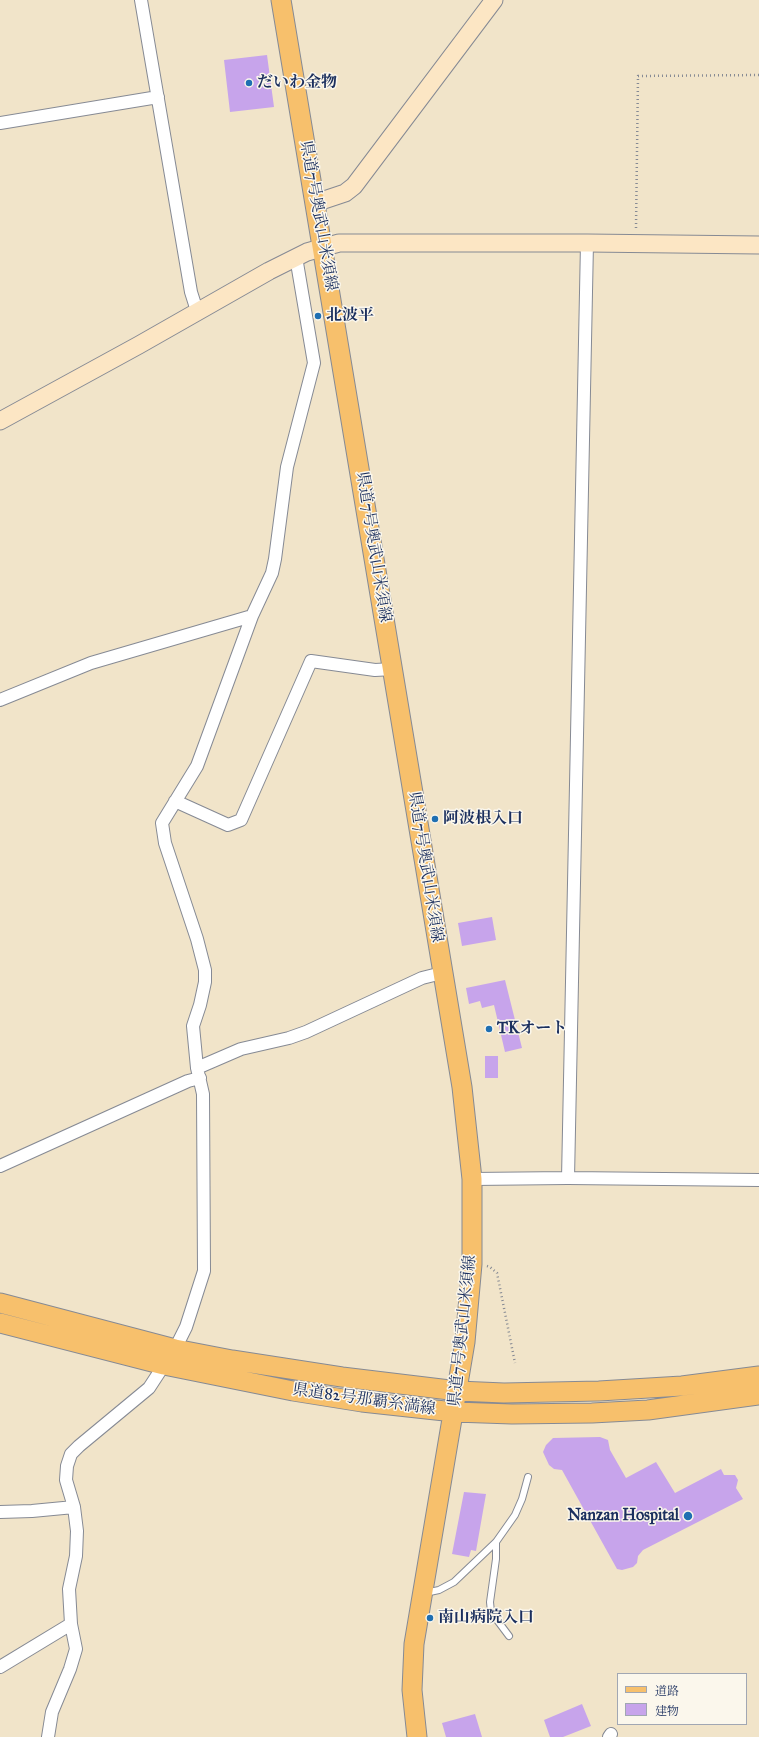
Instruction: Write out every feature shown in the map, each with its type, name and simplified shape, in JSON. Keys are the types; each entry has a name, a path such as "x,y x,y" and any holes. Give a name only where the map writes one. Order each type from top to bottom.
{"main road":[{"name":"県道7号奥武山米須線","path":"281,0 465,1109 472,1179 472,1264 466,1342 414,1644 412,1675 413,1706 417,1737"},
{"name":"県道82号那覇糸満線","path":"0,1303 175,1349 286,1369 458,1391 504,1393 599,1391 682,1386 759,1376"},
{"name":"県道82号那覇糸満線","path":"0,1323 164,1365 362,1402 454,1412 512,1414 592,1413 648,1410 759,1395"}],"street":[{"path":"141,0 191,292 198,311"},
{"path":"315,203 345,193 354,186 494,0"},
{"path":"0,123 158,97"},
{"path":"0,421 296,257 323,247 344,242 759,245"},
{"path":"568,1178 587,243"},
{"path":"175,1349 186,1327 204,1271 203,1094 193,1026 202,997 205,982 205,970 198,939 162,835 162,823 197,766 252,616 272,572 287,467 314,364 296,257"},
{"path":"0,700 91,663 252,616"},
{"path":"175,801 228,825 241,820 311,661 375,670 393,669"},
{"path":"0,1166 188,1081 199,1073 242,1049 289,1038 306,1032 422,978 442,973"},
{"path":"472,1179 568,1178 759,1180"},
{"path":"48,1737 52,1712 70,1669 76,1649 71,1624 69,1589 76,1556 77,1531 74,1507 66,1480 67,1466 71,1454 97,1430 149,1388 164,1365"},
{"path":"0,1512 74,1507"},
{"path":"0,1667 71,1624"}],"lane":[{"path":"422,1594 439,1590 454,1582 496,1542 515,1515 522,1499 528,1477"},
{"path":"496,1542 496,1559 490,1602 491,1612 509,1636"}],"path":[{"path":"635,244 638,76 759,75"},
{"path":"472,1264 490,1267 497,1273 515,1363"}],"building":[{"name":"だいわ金物","path":"267,55 274,107 230,112 224,60"},
{"path":"492,917 496,940 462,946 458,923"},
{"path":"505,980 522,1048 505,1052 494,1005 482,1008 480,1001 469,1004 466,988"},
{"path":"485,1056 498,1056 498,1078 485,1078"},
{"path":"600,1437 608,1440 610,1450 626,1478 656,1462 675,1493 721,1469 724,1475 735,1475 738,1480 736,1488 743,1499 643,1550 638,1556 637,1563 633,1567 622,1570 617,1569 562,1470 554,1469 549,1465 543,1452 546,1445 553,1438"},
{"path":"464,1492 486,1494 476,1551 471,1550 469,1557 452,1554"},
{"path":"582,1704 591,1726 563,1737 550,1737 544,1720"},
{"path":"475,1714 482,1737 446,1737 442,1723"}],"place":[{"name":"だいわ金物","path":"249,83"},
{"name":"北波平","path":"318,316"},
{"name":"阿波根入口","path":"435,819"},
{"name":"TKオート","path":"489,1029"},
{"name":"Nanzan Hospital","path":"688,1516"},
{"name":"南山病院入口","path":"430,1618"}]}
